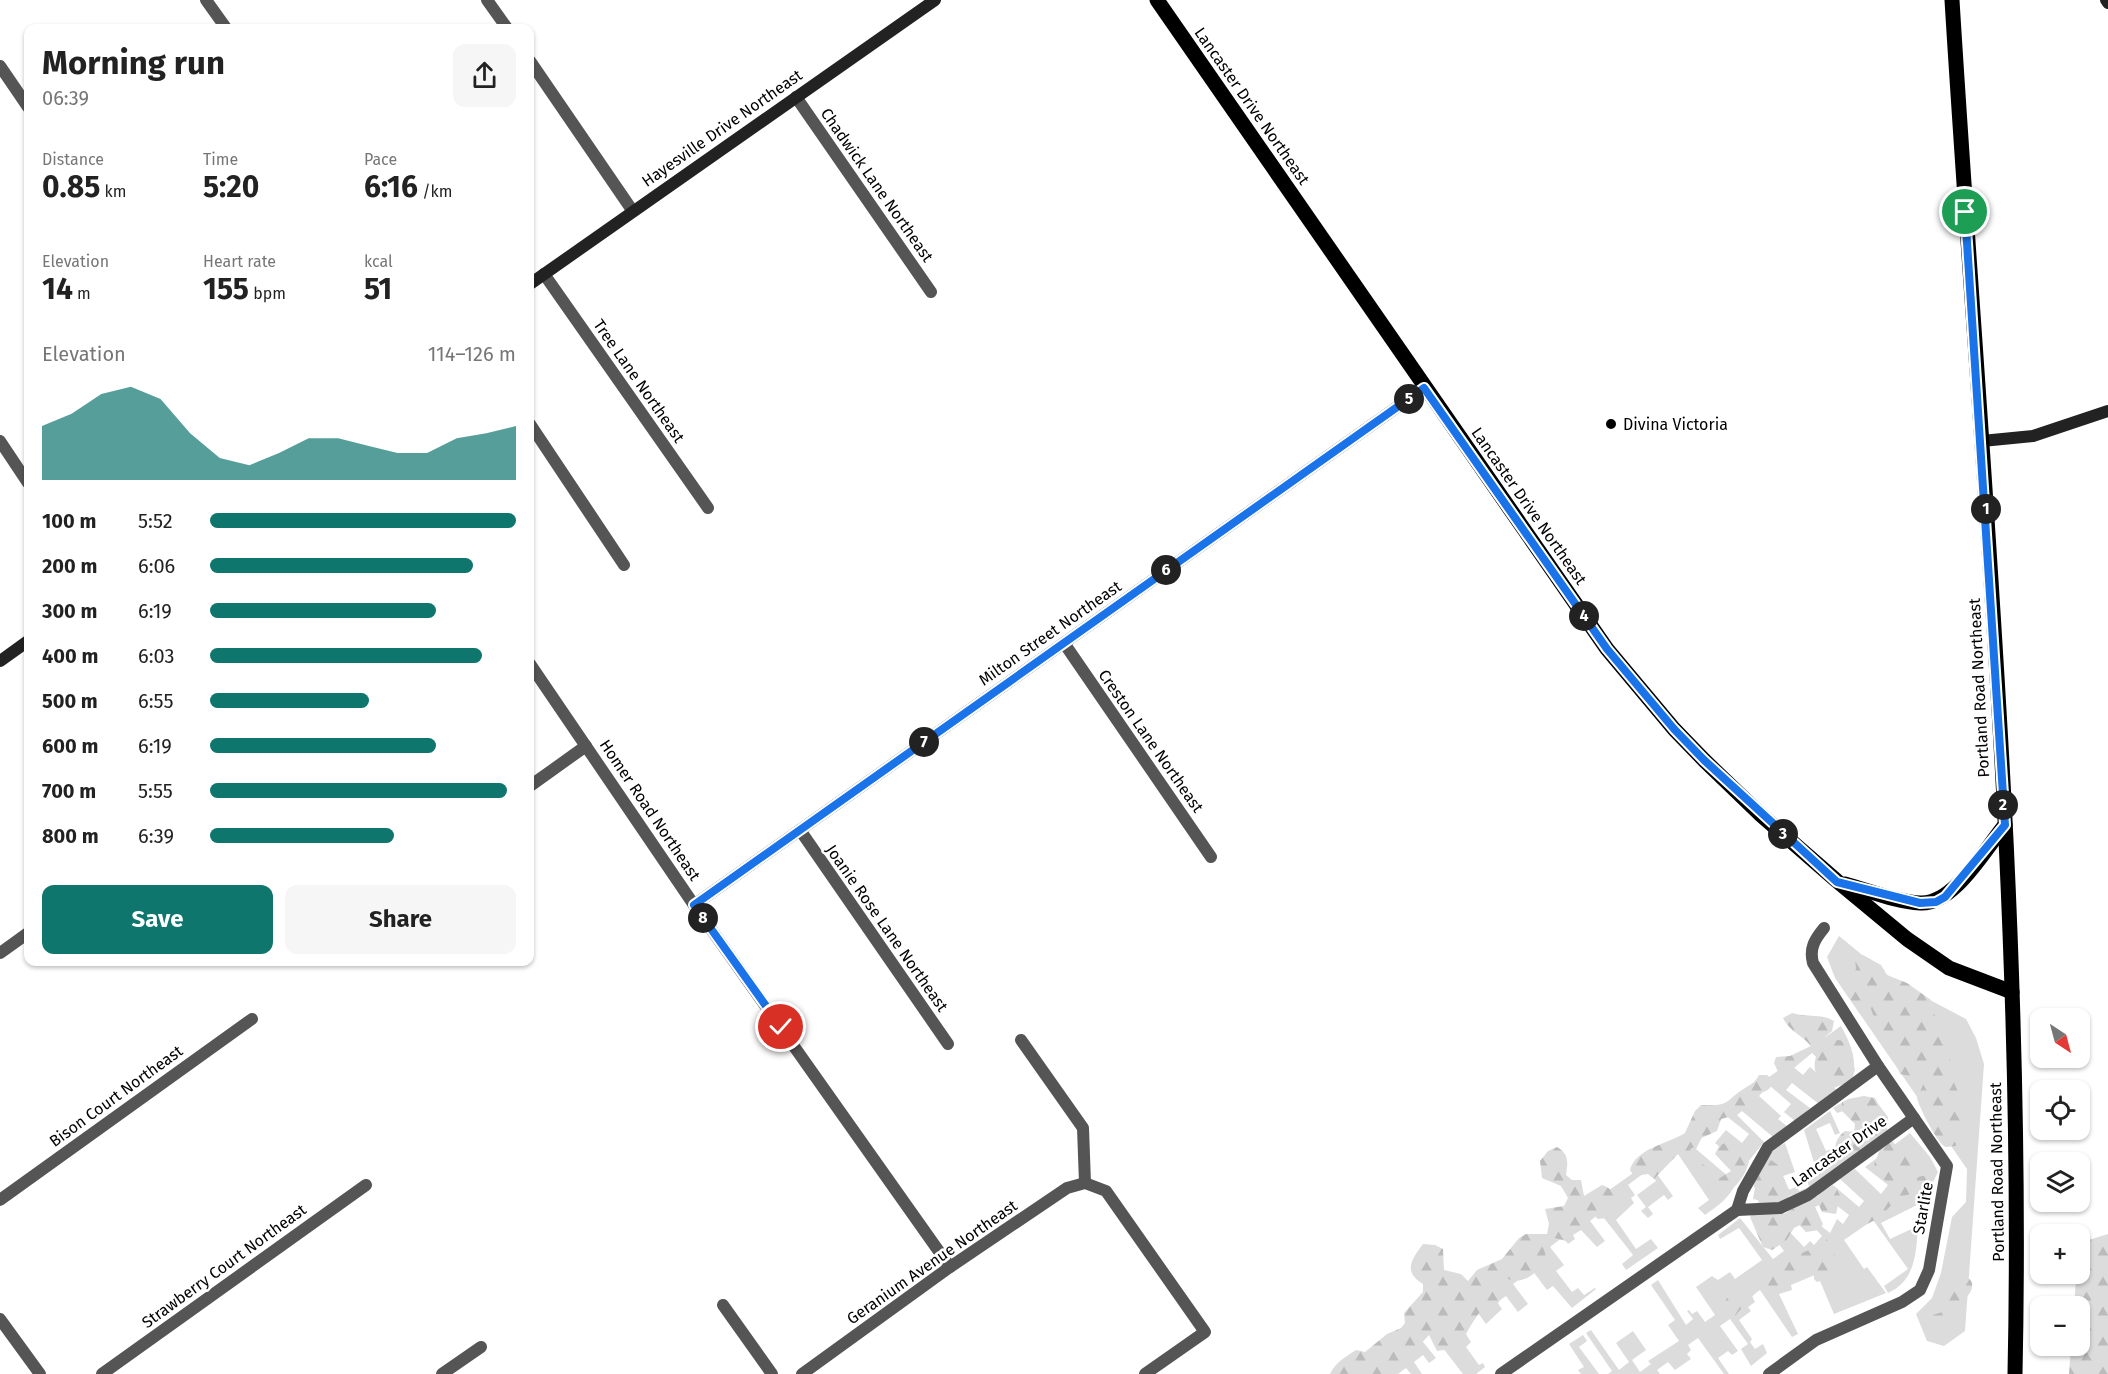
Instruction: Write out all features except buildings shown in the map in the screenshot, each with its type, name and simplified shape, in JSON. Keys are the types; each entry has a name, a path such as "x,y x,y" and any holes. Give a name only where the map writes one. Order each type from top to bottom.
{"main road":[{"name":"Lancaster Drive Northeast","path":"1157,0 1607,649 1674,729 1761,815 1837,882 1907,939 1948,968 2012,992"},
{"name":"Portland Road Northeast","path":"1952,0 2005,825 2012,992 2016,1185 2015,1374"},
{"path":"1837,882 1920,903 1936,902 1952,891 2005,825"}],"street":[{"path":"206,0 223,24"},
{"path":"487,0 504,24"},
{"name":"Hayesville Drive Northeast","path":"534,281 632,210 934,0"},
{"path":"0,66 24,101"},
{"path":"534,67 632,210"},
{"name":"Chadwick Lane Northeast","path":"796,97 931,292"},
{"name":"Tree Lane Northeast","path":"544,274 708,508"},
{"name":"Milton Street Northeast","path":"694,905 1424,388"},
{"path":"1982,441 2033,436 2108,411"},
{"path":"534,430 624,566"},
{"path":"0,441 24,477"},
{"name":"Creston Lane Northeast","path":"1064,643 1210,857"},
{"path":"0,661 24,644"},
{"name":"Homer Road Northeast","path":"534,670 694,905 950,1267"},
{"path":"534,783 586,746"},
{"name":"Joanie Rose Lane Northeast","path":"800,830 948,1044"},
{"name":"Starlite","path":"1769,1374 1816,1340 1902,1302 1920,1290 1929,1270 1947,1166 1878,1066 1813,963 1810,952 1815,939 1824,928"},
{"path":"0,953 24,936"},
{"name":"Bison Court Northeast","path":"0,1200 252,1019"},
{"path":"1021,1040 1083,1128 1085,1183 1106,1191 1205,1332 1144,1374"},
{"path":"1501,1374 1737,1210 1743,1191 1768,1147 1878,1066"},
{"name":"Lancaster Drive","path":"1737,1210 1780,1208 1808,1195 1914,1118"},
{"name":"Geranium Avenue Northeast","path":"802,1374 950,1267 1067,1188 1085,1183"},
{"name":"Strawberry Court Northeast","path":"102,1374 366,1185"},
{"path":"723,1305 772,1374"},
{"path":"0,1319 40,1374"},
{"path":"442,1374 481,1347"}],"green space":[{"path":"1839,936 1894,981 1966,1019 1976,1038 1984,1064 1965,1331 1944,1346 1927,1341 1916,1314 1932,1298 1941,1273 1952,1217 1966,1202 1967,1169 1835,978 1827,957"},
{"path":"1863,955 1881,965 1887,975 1907,983 1931,1000 1929,1005 1943,1030 1941,1042 1950,1055 1952,1078 1962,1101 1965,1120 1957,1132 1956,1146 1943,1145 1925,1117 1917,1098 1923,1085 1922,1078 1900,1074 1895,1059 1899,1055 1899,1045 1877,1026 1871,1009 1852,1001 1845,991 1856,969 1855,958"},
{"path":"1792,1013 1824,1017 1834,1021 1832,1031 1825,1037 1843,1041 1855,1069 1852,1081 1831,1089 1818,1076 1815,1067 1816,1057 1812,1053 1789,1072 1779,1074 1774,1063 1776,1057 1790,1056 1811,1046 1792,1030 1783,1018"},
{"path":"1841,1026 1854,1058 1852,1078 1814,1049 1791,1065 1803,1075 1810,1067 1838,1091 1819,1104 1792,1083 1786,1090 1810,1108 1795,1121 1784,1112 1791,1104 1769,1085 1759,1096 1781,1116 1778,1119 1788,1127 1773,1137 1742,1111 1737,1115 1764,1142 1739,1173 1737,1160 1715,1143 1726,1130 1742,1143 1749,1134 1725,1115 1708,1135 1704,1133 1696,1149 1736,1183 1727,1197 1705,1215 1698,1208 1709,1200 1678,1154 1654,1170 1673,1196 1668,1200 1664,1195 1648,1207 1653,1214 1648,1218 1641,1211 1646,1207 1637,1195 1656,1181 1648,1170 1628,1185 1635,1195 1631,1198 1634,1203 1616,1220 1636,1249 1651,1239 1658,1248 1626,1270 1622,1264 1633,1255 1600,1213 1590,1221 1605,1241 1597,1247 1581,1230 1573,1235 1575,1239 1568,1244 1563,1237 1550,1247 1564,1265 1556,1271 1572,1292 1578,1288 1584,1295 1596,1289 1572,1308 1553,1286 1547,1290 1532,1270 1513,1284 1528,1304 1518,1312 1506,1296 1497,1302 1502,1309 1486,1324 1478,1313 1460,1326 1471,1342 1466,1347 1479,1365 1483,1363 1485,1367 1476,1374 1463,1374 1429,1330 1419,1337 1436,1358 1429,1363 1423,1355 1414,1362 1422,1374 1411,1374 1406,1368 1398,1374 1349,1374"},
{"path":"1759,1075 1767,1075 1772,1079 1771,1087 1751,1097 1748,1104 1737,1111 1736,1115 1721,1119 1717,1131 1699,1139 1698,1145 1690,1149 1692,1154 1710,1171 1715,1181 1731,1171 1715,1154 1719,1146 1733,1139 1749,1148 1747,1168 1740,1181 1724,1194 1724,1200 1715,1198 1685,1155 1678,1154 1654,1179 1648,1174 1634,1176 1630,1170 1639,1156 1685,1133 1695,1111 1701,1105 1723,1104 1753,1083"},
{"path":"1864,1096 1879,1105 1888,1117 1886,1129 1875,1141 1805,1192 1766,1202 1753,1199 1766,1159 1785,1143 1795,1172 1783,1176 1788,1190 1797,1187 1799,1191 1809,1187 1805,1173 1813,1170 1815,1166 1804,1130 1830,1111 1840,1133 1835,1135 1830,1123 1816,1129 1826,1151 1862,1139 1849,1109 1837,1113 1833,1108 1848,1099"},
{"path":"1864,1096 1875,1098 1893,1142 1910,1159 1918,1177 1927,1175 1928,1181 1913,1193 1898,1198 1879,1218 1846,1235 1834,1248 1835,1260 1827,1279 1817,1282 1814,1279 1813,1264 1807,1264 1770,1294 1765,1290 1757,1290 1750,1306 1745,1304 1735,1316 1721,1323 1717,1317 1728,1296 1764,1275 1765,1262 1773,1266 1820,1245 1846,1224 1900,1189 1888,1185 1874,1165 1881,1146 1865,1134 1864,1154 1844,1163 1837,1155 1835,1147 1838,1138 1845,1131 1854,1132 1855,1124 1842,1111 1842,1102"},
{"path":"1910,1133 1930,1157 1938,1172 1923,1202 1881,1223 1890,1239 1918,1226 1913,1265 1904,1281 1897,1287 1888,1293 1884,1286 1908,1269 1873,1220 1844,1240 1864,1269 1867,1267 1886,1293 1834,1314 1817,1274 1791,1285 1792,1290 1779,1294 1798,1334 1792,1337 1760,1290 1752,1296 1755,1302 1748,1307 1751,1311 1739,1320 1752,1339 1750,1342 1755,1349 1763,1344 1767,1353 1751,1366 1741,1349 1748,1344 1730,1319 1720,1326 1738,1351 1732,1355 1728,1351 1718,1358 1729,1374 1724,1374 1698,1338 1688,1345 1691,1350 1687,1354 1691,1359 1675,1370 1668,1362 1657,1370 1660,1374 1608,1374 1612,1371 1586,1333 1591,1330 1619,1370 1629,1362 1616,1343 1633,1331 1646,1350 1632,1360 1640,1372 1651,1364 1648,1361 1679,1341 1668,1325 1675,1320 1651,1285 1658,1280 1686,1325 1693,1319 1687,1311 1689,1310 1692,1314 1697,1311 1705,1322 1715,1315 1696,1287 1712,1276 1718,1280 1730,1272 1735,1279 1762,1260 1739,1228 1720,1239 1718,1235 1740,1218 1773,1259 1784,1251 1768,1229 1783,1225 1804,1247 1810,1241 1814,1245 1822,1236 1813,1226 1806,1232 1791,1216 1801,1210 1830,1233 1837,1219 1843,1224 1849,1215 1836,1205 1825,1190 1833,1185 1859,1207 1864,1201 1840,1179 1855,1169 1881,1194 1888,1185 1865,1167"},
{"path":"1557,1147 1564,1152 1567,1159 1566,1175 1572,1180 1581,1180 1584,1196 1602,1185 1612,1191 1615,1203 1607,1218 1598,1219 1594,1215 1585,1228 1577,1229 1566,1241 1555,1238 1546,1240 1544,1248 1546,1259 1532,1275 1521,1280 1514,1280 1501,1275 1498,1283 1508,1290 1495,1307 1489,1302 1483,1308 1466,1334 1468,1338 1456,1348 1437,1351 1429,1335 1402,1364 1388,1368 1387,1374 1330,1374 1348,1355 1356,1350 1365,1352 1405,1323 1404,1313 1423,1292 1423,1284 1413,1275 1411,1266 1423,1244 1435,1245 1443,1249 1444,1270 1461,1274 1468,1281 1477,1270 1502,1259 1519,1238 1526,1234 1547,1234 1549,1224 1545,1209 1564,1206 1568,1198 1561,1186 1542,1178 1540,1161 1548,1151"},
{"path":"1771,1160 1778,1165 1790,1192 1784,1214 1818,1196 1822,1189 1837,1189 1840,1196 1836,1214 1822,1212 1819,1205 1815,1207 1823,1224 1819,1230 1806,1232 1800,1225 1794,1228 1786,1241 1772,1250 1763,1247 1750,1217 1759,1204 1753,1182 1764,1162"},
{"path":"2108,1234 2108,1374 2069,1374 2070,1356 2090,1356 2090,1296 2075,1296 2076,1284 2090,1284 2090,1240"},
{"path":"1957,1273 1971,1281 1971,1292 1949,1312 1948,1331 1942,1334 1930,1331 1927,1323 1930,1316 1945,1311 1943,1294 1945,1285"},
{"path":"1583,1335 1587,1341 1579,1347 1599,1374 1581,1374 1578,1370 1584,1367 1569,1344"}],"place":[{"name":"Divina Victoria","path":"1611,424"}],"route":[{"path":"781,1027 694,905 1424,388 1607,649 1674,729 1704,760 1761,815 1837,882 1920,903 1936,902 1945,897 2005,825 1982,441 1965,212"}]}
